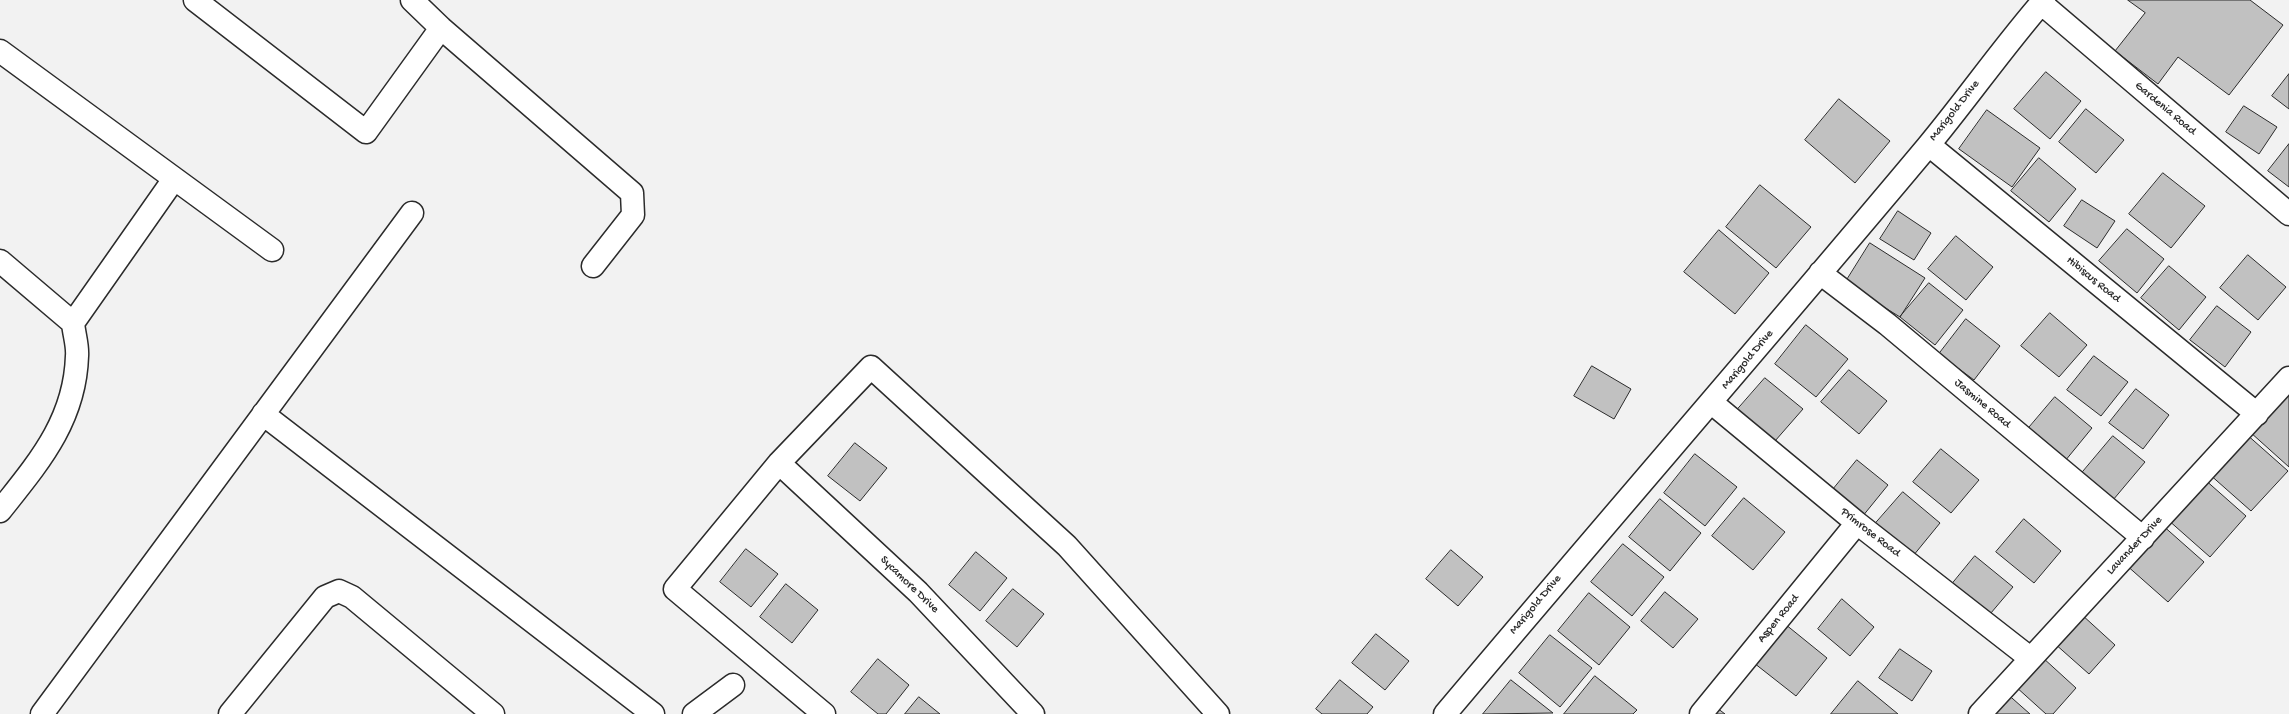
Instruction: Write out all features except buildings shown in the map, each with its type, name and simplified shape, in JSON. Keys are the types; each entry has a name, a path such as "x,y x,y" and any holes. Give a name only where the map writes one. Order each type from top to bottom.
{"street":[{"path":"195,0 366,132 440,28"},
{"path":"412,0 440,28 632,193 633,215 592,266"},
{"name":"Marigold Drive","path":"1445,714 1623,502 1712,403 1929,145 2042,2"},
{"name":"Gardenia Road","path":"2042,2 2289,214"},
{"path":"0,51 272,250"},
{"name":"Hibiscus Road","path":"1929,145 2257,414"},
{"path":"0,511 43,457 64,421 74,386 77,355 73,323 174,179"},
{"path":"42,714 412,213"},
{"path":"0,261 73,323"},
{"name":"Jasmine Road","path":"1820,273 1887,324 2143,538"},
{"path":"824,714 675,589 779,463 871,367 1067,546 1218,714"},
{"name":"Lavander Drive","path":"1980,714 2289,378"},
{"name":"Primrose Road","path":"1712,403 1857,523 2030,658"},
{"path":"264,414 653,714"},
{"name":"Sycamore Drive","path":"779,463 918,592 1033,714"},
{"name":"Aspen Road","path":"1701,714 1857,523"},
{"path":"230,714 325,597 339,591 352,597 494,714"},
{"path":"694,714 733,685"}]}
